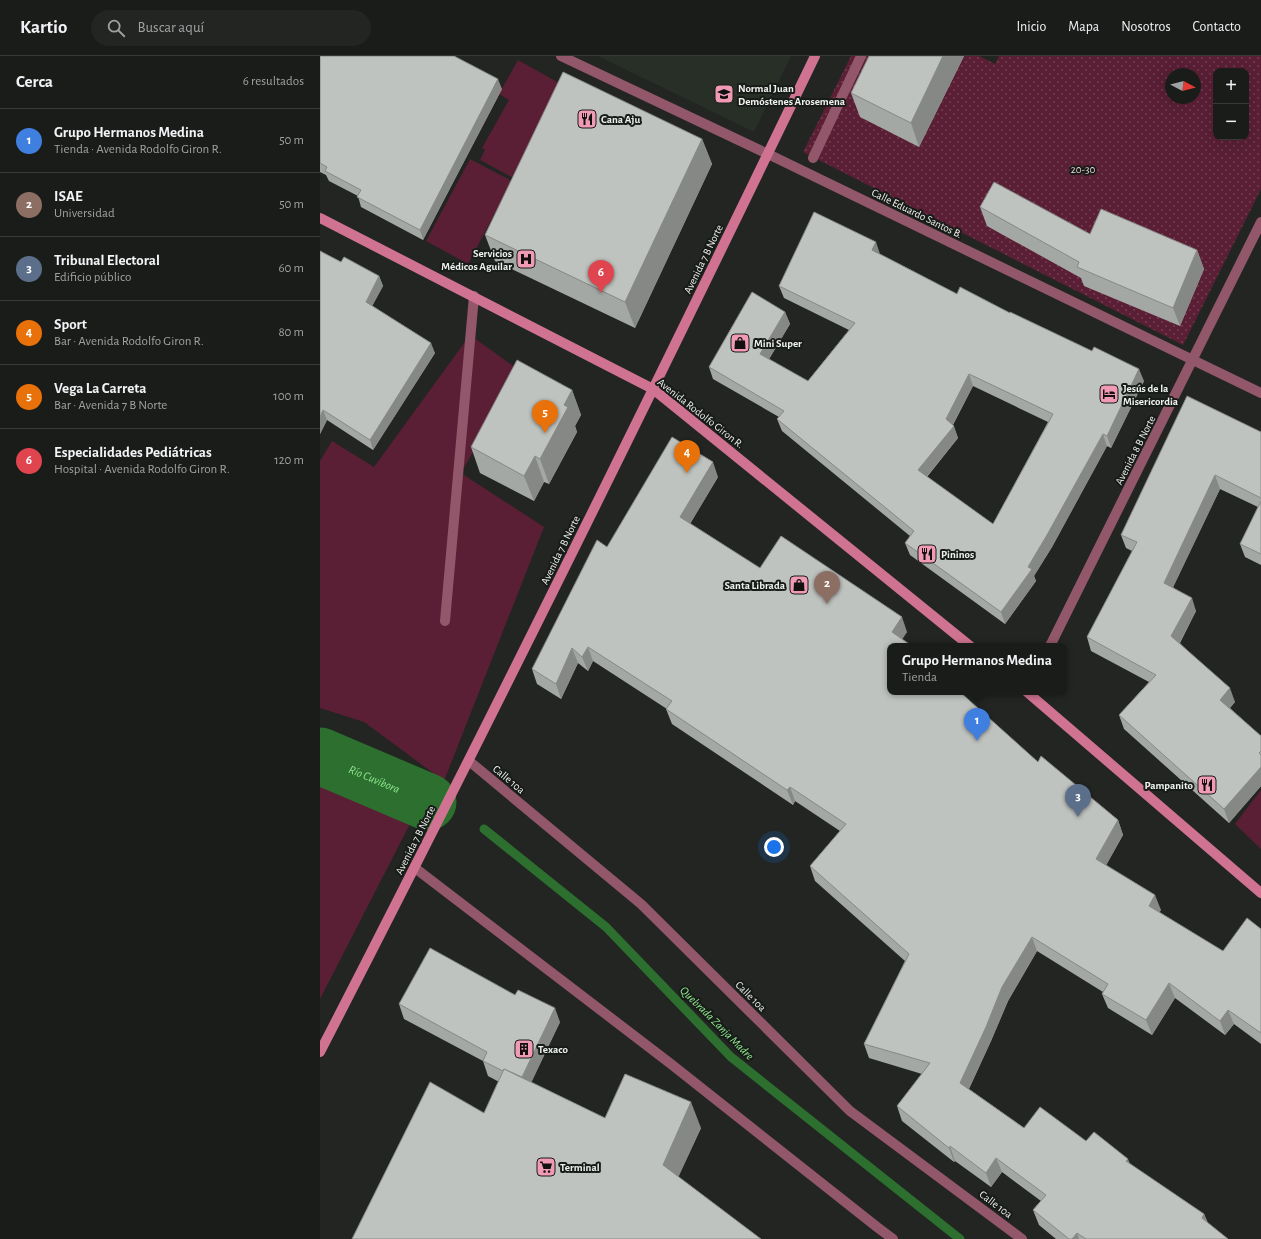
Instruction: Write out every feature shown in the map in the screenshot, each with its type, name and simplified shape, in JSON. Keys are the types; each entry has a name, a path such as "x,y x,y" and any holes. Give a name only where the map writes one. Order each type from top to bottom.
{"street":[{"name":"Calle Eduardo Santos B.","path":"561,56 768,154 1261,393"},
{"name":"Avenida 7 B Norte","path":"320,1052 415,868 653,389 815,56"},
{"path":"813,158 861,56"},
{"name":"Avenida Rodolfo Giron R.","path":"320,218 653,389 966,643"},
{"name":"Avenida 8 B Norte","path":"1052,643 1194,360 1261,222"},
{"path":"445,621 474,296"},
{"path":"1030,695 1261,893"},
{"name":"Calle 10a","path":"468,761 641,904 850,1111 1022,1239"},
{"path":"415,868 671,1064 893,1239"}],"shaded area":[{"name":"Normal Juan Demóstenes Arosemena","path":"598,56 791,56 754,132"}],"green space":[{"name":"20-30","path":"851,56 979,56 995,64 999,56 1261,56 1261,189 1183,345 803,152"},
{"path":"518,60 568,88 517,180 480,160 485,150 482,148 509,100 499,94"},
{"path":"470,159 512,181 468,264 426,241"},
{"path":"470,335 520,371 461,473 544,527 444,781 364,722 320,708 320,461 332,441 374,467"},
{"path":"320,780 412,820 320,999"},
{"path":"1261,790 1261,849 1235,824"}],"building":[{"path":"320,56 454,56 498,79 420,230 357,197 361,190 325,171 327,167 320,163"},
{"path":"869,56 943,56 911,123 851,93"},
{"path":"563,72 702,139 625,302 485,235"},
{"path":"994,182 1090,234 1101,209 1197,250 1173,308 1077,267 1079,262 980,207"},
{"path":"814,212 876,242 872,250 957,294 960,287 1010,313 1092,351 1094,347 1139,369 1107,436 1103,434 1028,567 1032,569 1001,612 905,543 914,531 777,419 784,411 709,367 752,292 785,312 760,354 808,381 855,323 779,286","holes":["969,374 1053,414 993,524 918,470 954,426 946,419"]},
{"path":"320,251 341,262 344,257 379,276 366,302 431,343 370,440 323,410 320,417"},
{"path":"517,360 572,390 564,405 568,407 540,459 535,456 524,476 471,447"},
{"path":"1187,396 1261,432 1261,498 1215,475 1164,583 1192,598 1171,636 1230,688 1220,700 1261,736 1261,751 1259,753 1261,755 1261,767 1224,809 1119,715 1156,675 1087,637 1137,542 1121,535"},
{"path":"672,437 713,462 680,517 760,568 781,536 902,617 892,632 908,643 887,643 887,695 963,695 1038,762 1041,756 1118,820 1096,859 1155,895 1149,906 1223,951 1247,918 1261,929 1261,1033 1228,1010 1220,1021 1169,983 1146,1020 1102,994 1108,984 1032,937 1002,987 986,1027 960,1083 1024,1128 1040,1107 1086,1141 1094,1132 1128,1159 1126,1161 1204,1214 1202,1218 1228,1239 1086,1239 1077,1233 1072,1239 1069,1239 1033,1210 1046,1195 996,1158 986,1173 950,1146 949,1148 897,1106 930,1063 864,1044 909,954 810,866 846,824 790,787 787,790 666,709 672,701 588,647 582,657 572,648 556,684 532,669 597,540 607,547"},
{"path":"1261,501 1261,554 1240,544"},
{"path":"430,948 515,995 518,990 555,1008 522,1077 504,1069 503,1071 483,1061 487,1052 399,1004"},
{"name":"Terminal","path":"504,1069 605,1118 625,1074 691,1102 663,1165 761,1239 352,1239 430,1082 484,1113"}],"waterway":[{"name":"Río Cuvíbora","path":"320,756 428,802"},
{"name":"Quebrada Zanja Madre","path":"484,829 606,927 731,1057 960,1239"}],"place":[{"name":"Normal Juan Demóstenes Arosemena","path":"724,94"},
{"name":"Cana Aju","path":"587,119"},
{"name":"Servicios Médicos Aguilar","path":"526,259"},
{"name":"Especialidades Pediátricas","path":"601,293"},
{"name":"Mini Super","path":"740,343"},
{"name":"Jesús de la Misericordia","path":"1109,394"},
{"name":"Vega La Carreta","path":"545,433"},
{"name":"Sport","path":"687,473"},
{"name":"Pininos","path":"927,554"},
{"name":"Santa Librada","path":"799,585"},
{"name":"ISAE","path":"827,604"},
{"name":"Grupo Hermanos Medina","path":"977,741"},
{"name":"Pampanito","path":"1207,785"},
{"name":"Tribunal Electoral","path":"1078,817"},
{"name":"Texaco","path":"524,1049"},
{"name":"Terminal","path":"546,1167"}]}
